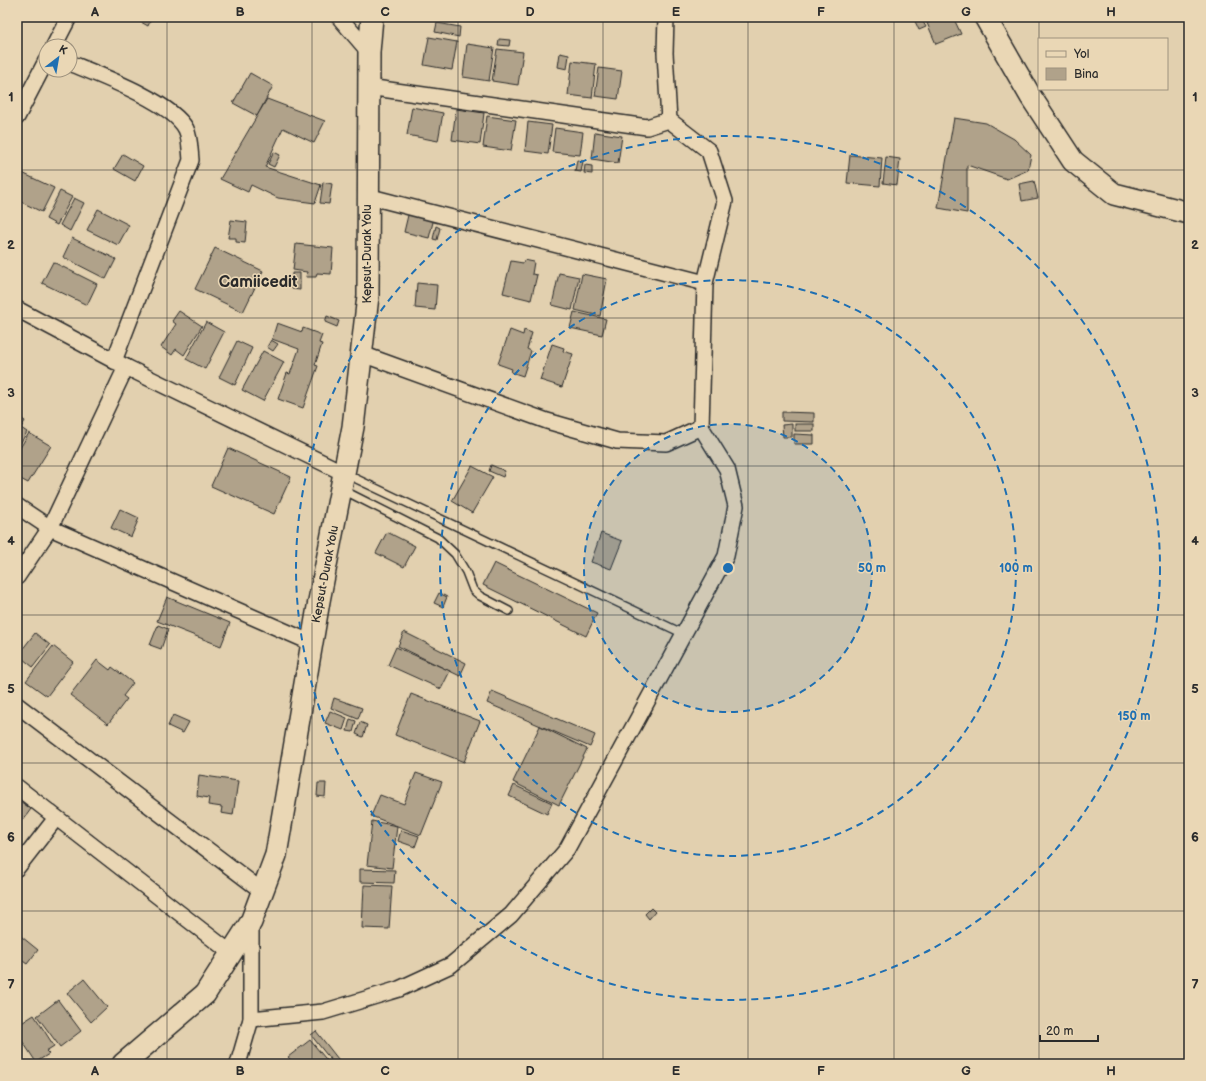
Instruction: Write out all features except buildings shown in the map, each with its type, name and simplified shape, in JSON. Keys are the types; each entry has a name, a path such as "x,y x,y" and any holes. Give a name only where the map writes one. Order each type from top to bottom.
{"main road":[{"name":"Kepsut-Durak Yolu","path":"123,1064 142,1050 204,994 251,922 276,855 312,643 353,427 362,354 368,296 368,52 372,17"},
{"name":"Kepsut-Durak Yolu","path":"368,52 378,17"},
{"path":"985,17 1031,97 1073,161 1114,194 1189,213"},
{"name":"Kepsut-Durak Yolu","path":"120,1064 142,1050"}],"street":[{"path":"58,38 69,17"},
{"path":"340,17 368,52"},
{"path":"251,1018 323,1012 400,989 451,965 512,915 567,849 726,556 736,506 727,469 701,427 705,283 725,201 709,151 669,120 665,53 666,17"},
{"path":"17,577 50,528 120,364 191,160 186,129 170,112 134,90 78,66"},
{"path":"17,117 38,76"},
{"path":"368,87 647,127 669,120"},
{"path":"367,196 705,283"},
{"path":"17,309 343,481"},
{"path":"362,354 547,421 617,441 666,443 701,427"},
{"path":"17,506 50,528 312,643"},
{"path":"17,705 262,891"},
{"path":"17,787 231,953"},
{"path":"17,868 56,818"},
{"path":"238,1064 251,1018 251,922"}],"lane":[{"path":"343,481 438,538 455,554 466,572 473,590 480,596 508,611"},
{"path":"343,481 684,634"}],"district":[{"name":"Camiicedit","path":"258,281"}]}
